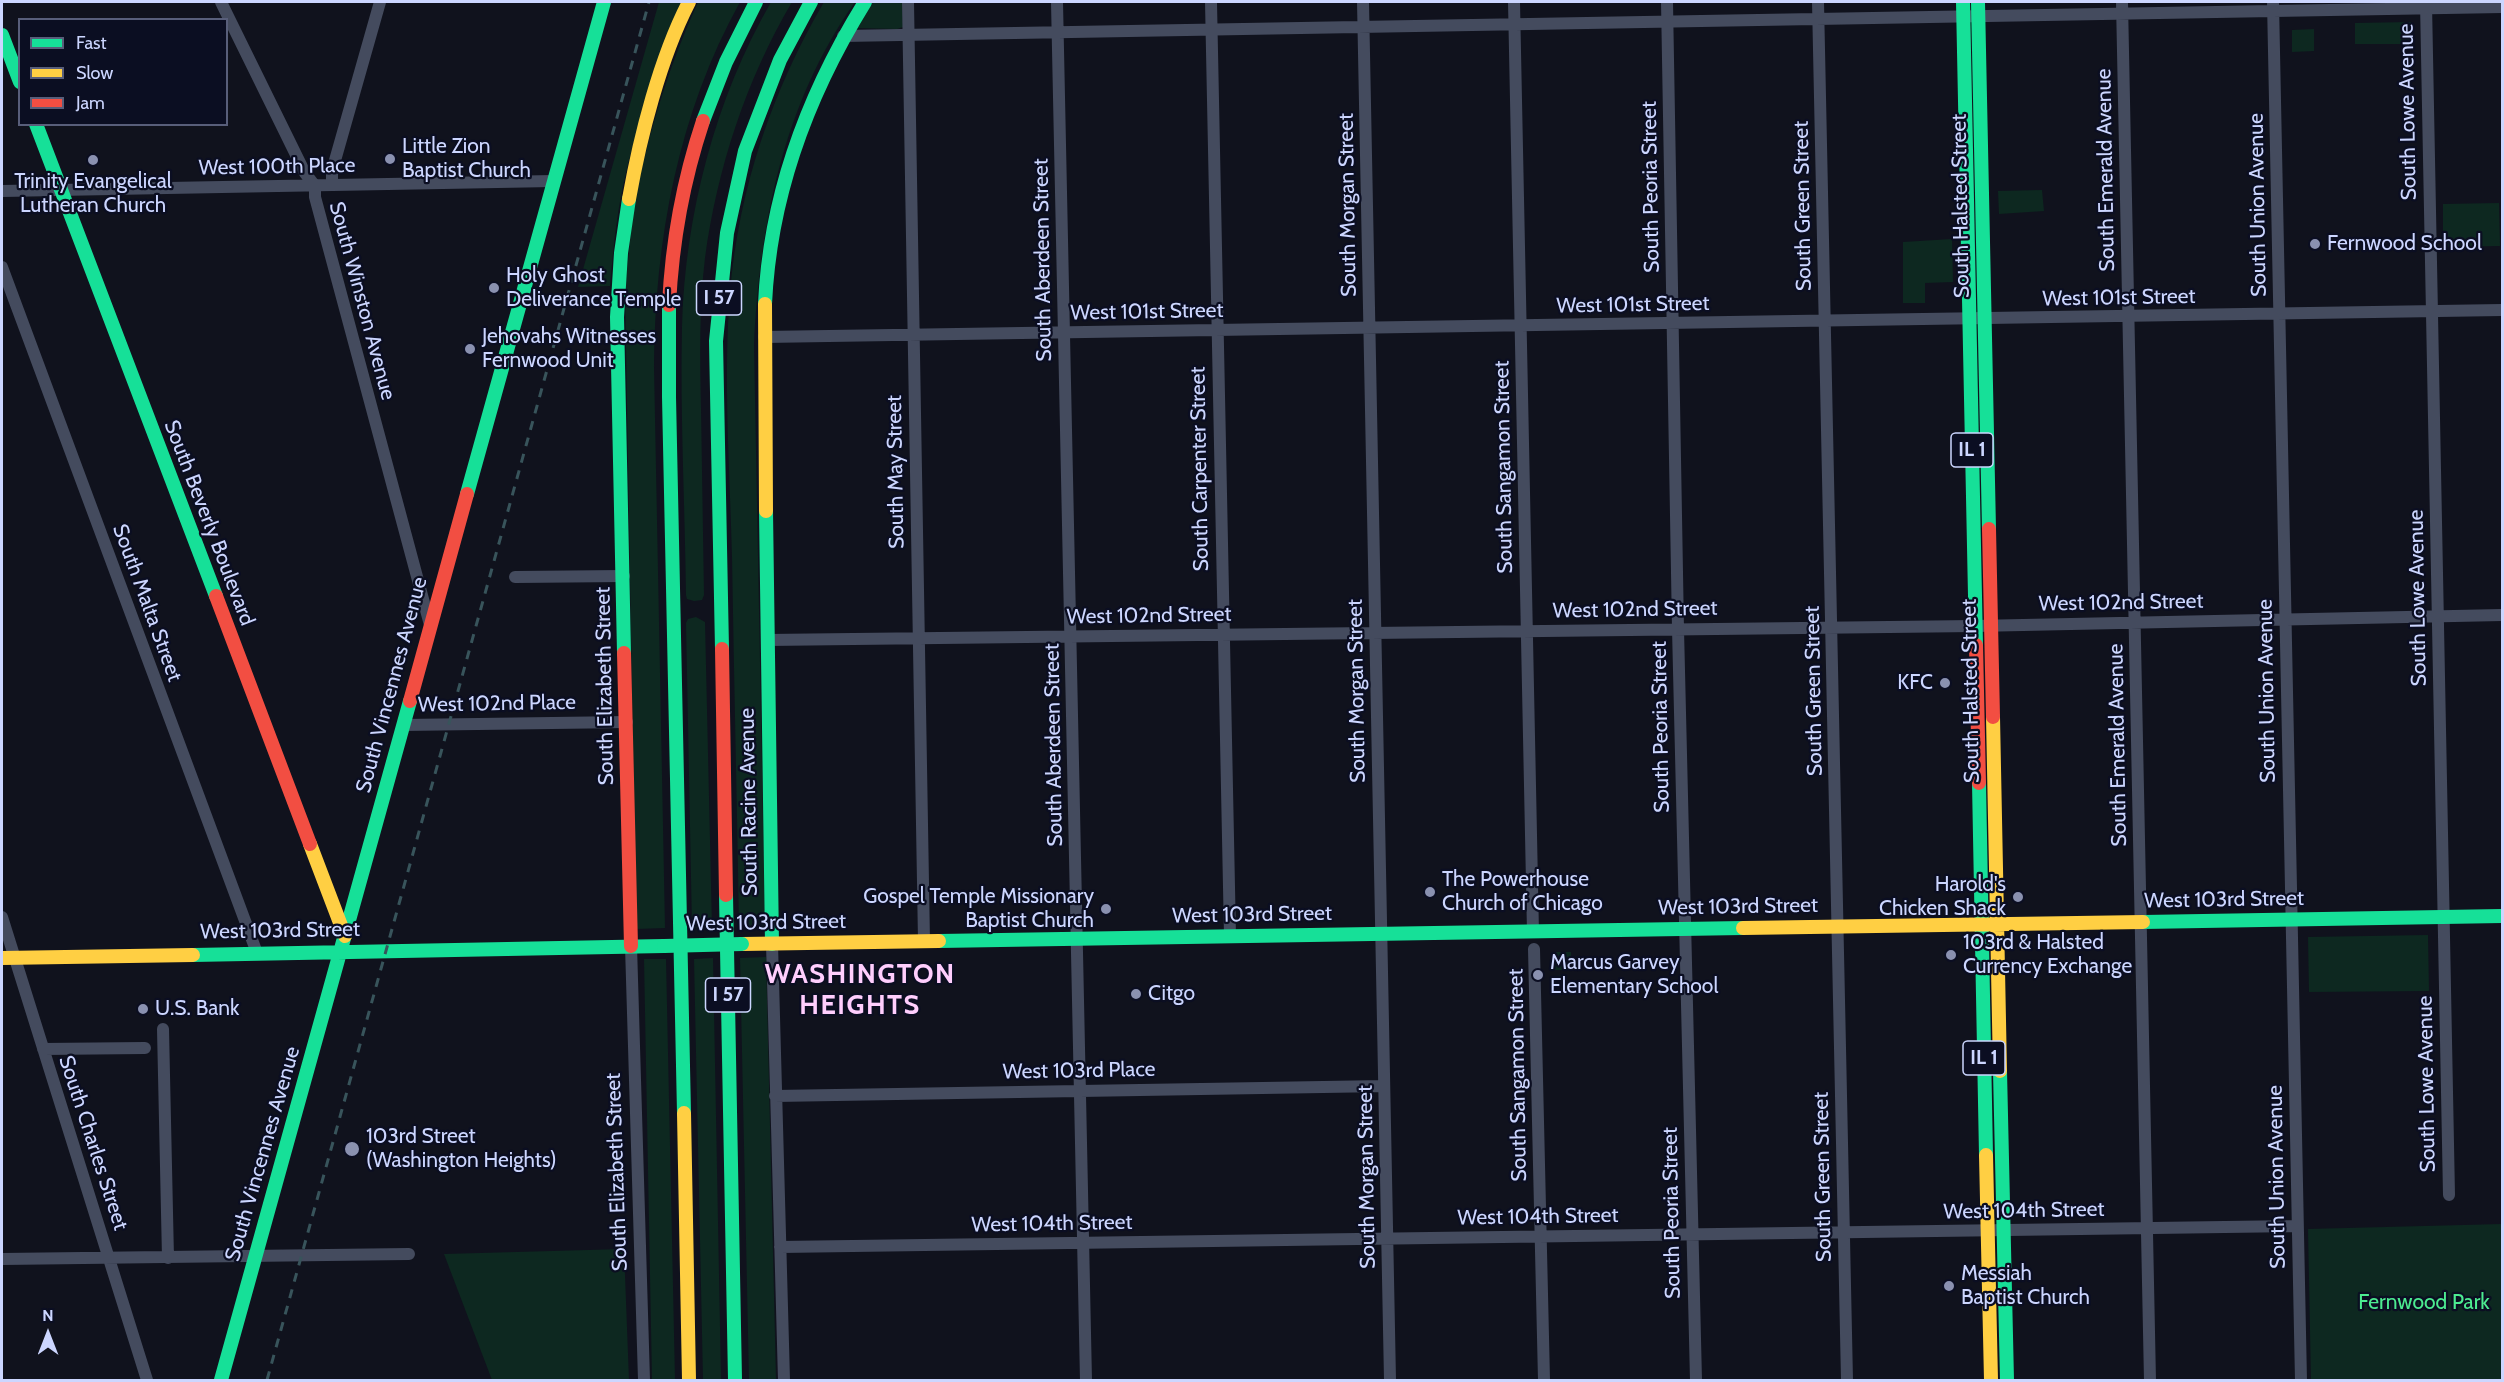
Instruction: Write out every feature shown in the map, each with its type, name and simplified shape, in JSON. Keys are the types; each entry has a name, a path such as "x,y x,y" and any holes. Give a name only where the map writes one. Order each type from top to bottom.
{"main road":[{"name":"South Vincennes Avenue","path":"221,1380 604,2"},
{"name":"South Elizabeth Street","path":"631,946 617,317 621,243 628,201 652,101 689,2"},
{"name":"I 57","path":"689,1380 669,308 673,256 695,149 729,56 756,2"},
{"name":"I 57","path":"735,1380 717,341 721,280 732,201 740,166 771,79 788,40 811,2"},
{"name":"South Racine Avenue","path":"772,944 764,338 766,277 782,183 796,135 815,89 843,36 865,2"},
{"name":"South Halsted Street","path":"1963,2 1991,1380"},
{"name":"South Halsted Street","path":"1978,2 2007,1380"},
{"path":"2,35 18,77"},
{"name":"South Beverly Boulevard","path":"37,126 345,936"},
{"name":"West 103rd Street","path":"8,958 2502,916"}],"street":[{"name":"South Winston Avenue","path":"221,2 305,173 315,186 315,197 430,626"},
{"path":"332,185 332,171 380,2"},
{"name":"South May Street","path":"908,2 924,941"},
{"name":"South Aberdeen Street","path":"1058,2 1086,1380"},
{"name":"South Carpenter Street","path":"1211,2 1222,635 1230,936"},
{"name":"South Morgan Street","path":"1363,2 1390,1380"},
{"name":"South Sangamon Street","path":"1514,2 1533,932"},
{"name":"South Peoria Street","path":"1667,2 1678,629 1696,1380"},
{"name":"South Green Street","path":"1818,2 1847,1380"},
{"path":"843,36 1963,17 2122,8 2426,5 2502,7"},
{"name":"South Lowe Avenue","path":"2426,5 2449,1195"},
{"name":"South Union Avenue","path":"2273,6 2301,1380"},
{"name":"South Emerald Avenue","path":"2122,8 2150,1380"},
{"name":"West 100th Place","path":"2,191 554,181"},
{"name":"South Malta Street","path":"2,267 256,953"},
{"name":"West 101st Street","path":"764,338 2502,310"},
{"path":"515,577 624,576"},
{"name":"West 102nd Street","path":"767,640 1975,626 2502,615"},
{"name":"West 102nd Place","path":"403,725 627,722"},
{"name":"South Charles Street","path":"2,917 8,958 43,1049 147,1380"},
{"name":"South Racine Avenue","path":"772,944 784,1380"},
{"name":"South Elizabeth Street","path":"631,946 644,1380"},
{"name":"South Sangamon Street","path":"1534,949 1544,1380"},
{"path":"163,1029 168,1258"},
{"path":"43,1049 163,1048"},
{"name":"West 103rd Place","path":"775,1096 1384,1086"},
{"name":"West 104th Street","path":"780,1247 2297,1226"},
{"path":"2,1259 409,1254"}],"green space":[{"path":"659,2 682,2 628,162 618,211 610,286 578,287"},
{"path":"698,2 740,2 701,88 686,133 674,178 659,272 654,367 665,928 636,929 625,288 635,203 648,143 670,71"},
{"path":"771,2 792,2 761,62 736,126 717,191 705,258 700,352 704,595 702,600 694,601 687,599 686,595 682,394 682,327 689,243 707,159 719,118 751,39"},
{"path":"824,2 855,2 830,41 793,123 770,210 757,299 754,345 765,927 739,927 727,392 730,292 741,215 761,141 789,70"},
{"path":"873,2 902,2 903,27 897,29 856,28"},
{"path":"2411,22 2411,44 2355,44 2355,23"},
{"path":"2314,29 2314,51 2292,52 2292,30"},
{"path":"2042,190 2044,211 1999,214 1998,191"},
{"path":"2499,203 2500,246 2443,247 2443,204"},
{"path":"1952,239 1953,282 1925,283 1925,303 1903,303 1903,242"},
{"path":"696,617 705,622 712,928 692,928 686,623 688,619"},
{"path":"2428,935 2429,991 2309,992 2308,937"},
{"path":"1552,952 1571,952 1572,970 1552,970"},
{"path":"766,957 776,1380 749,1380 740,958"},
{"path":"713,958 721,1380 703,1380 694,959"},
{"path":"644,959 666,959 675,1380 652,1380"},
{"path":"1566,975 1566,988 1554,988 1553,976"},
{"name":"Fernwood Park","path":"2502,1224 2502,1380 2311,1380 2308,1229"},
{"path":"624,1249 629,1380 492,1380 444,1254"}],"railway":[{"path":"267,1380 649,2"}],"traffic: fast":[{"path":"467,494 604,2"},
{"path":"703,121 726,62 756,2"},
{"path":"722,649 716,341 727,233 745,151 780,60 811,2"},
{"path":"765,304 768,263 775,223 796,146 826,73 865,2"},
{"path":"1963,2 1976,645"},
{"path":"1978,2 1989,529"},
{"path":"2,35 18,77"},
{"path":"37,126 216,596"},
{"path":"624,653 617,317 621,253 629,199"},
{"path":"669,305 684,1113"},
{"path":"766,511 772,944"},
{"path":"221,1380 410,701"},
{"path":"1979,783 1986,1155"},
{"path":"726,895 735,1380"},
{"path":"2143,922 2502,916"},
{"path":"939,941 1743,928"},
{"path":"664,946 742,944"},
{"path":"193,955 664,946"},
{"path":"2000,1071 2007,1380"}],"traffic: slow":[{"path":"629,199 652,98 669,48 689,2"},
{"path":"765,304 766,511"},
{"path":"1993,717 2000,1071"},
{"path":"310,844 345,936"},
{"path":"1743,928 2143,922"},
{"path":"742,944 939,941"},
{"path":"2,958 193,955"},
{"path":"684,1113 689,1380"},
{"path":"1986,1155 1991,1380"}],"traffic: jam":[{"path":"669,305 680,212 703,121"},
{"path":"410,701 467,494"},
{"path":"1989,529 1993,717"},
{"path":"216,596 310,844"},
{"path":"1976,645 1979,783"},
{"path":"722,649 726,895"},
{"path":"624,653 631,946"}],"place":[{"name":"Little Zion Baptist Church","path":"390,159"},
{"name":"Trinity Evangelical Lutheran Church","path":"93,160"},
{"name":"Fernwood School","path":"2315,244"},
{"name":"Holy Ghost Deliverance Temple","path":"494,288"},
{"name":"Jehovahs Witnesses Fernwood Unit","path":"470,349"},
{"name":"KFC","path":"1945,683"},
{"name":"The Powerhouse Church of Chicago","path":"1430,892"},
{"name":"Harold's Chicken Shack","path":"2018,897"},
{"name":"Gospel Temple Missionary Baptist Church","path":"1106,909"},
{"name":"103rd & Halsted Currency Exchange","path":"1951,955"},
{"name":"Marcus Garvey Elementary School","path":"1538,975"},
{"name":"Citgo","path":"1136,994"},
{"name":"U.S. Bank","path":"143,1009"},
{"name":"103rd Street (Washington Heights)","path":"352,1149"},
{"name":"Messiah Baptist Church","path":"1949,1286"}],"district":[{"name":"WASHINGTON HEIGHTS","path":"860,990"}]}
